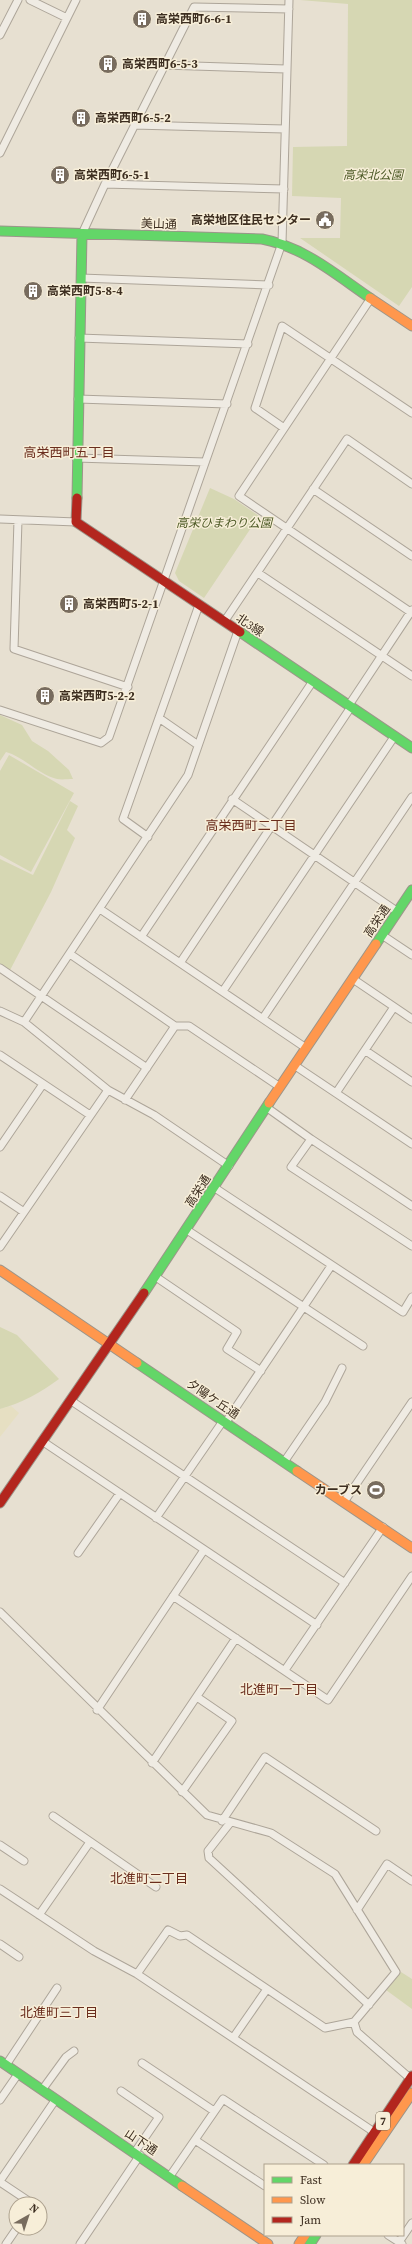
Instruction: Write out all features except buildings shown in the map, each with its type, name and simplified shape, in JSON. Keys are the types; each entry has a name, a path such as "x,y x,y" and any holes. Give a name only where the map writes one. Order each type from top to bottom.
{"street":[{"path":"0,35 18,0"},
{"path":"30,0 67,18"},
{"path":"1,148 76,0"},
{"path":"0,710 101,743 109,737 128,687 205,462 269,285 282,243 289,0"},
{"path":"0,519 76,522 76,458 82,234 163,65 194,7 289,9"},
{"path":"163,65 286,69"},
{"path":"134,125 285,129"},
{"path":"105,184 284,189"},
{"name":"美山通","path":"0,231 262,239 282,243 299,250 412,326"},
{"path":"81,278 269,285"},
{"path":"180,963 350,706 382,655 412,612 239,496 332,359 371,298"},
{"path":"284,428 256,408 282,326 412,413"},
{"path":"79,338 248,344"},
{"path":"78,399 226,404"},
{"path":"224,622 347,439 412,484"},
{"path":"76,458 205,462"},
{"path":"313,489 412,556"},
{"path":"18,520 14,649 128,687"},
{"name":"北3線","path":"76,522 412,748"},
{"path":"258,573 412,676"},
{"path":"148,837 123,819 199,605"},
{"path":"24,1022 188,775 238,631"},
{"path":"141,937 312,681"},
{"path":"159,718 198,745"},
{"path":"223,992 314,854 394,737"},
{"path":"263,1018 412,797"},
{"path":"232,799 398,912"},
{"name":"高栄通","path":"0,1503 156,1277 266,1107 412,890"},
{"path":"100,909 306,1048"},
{"path":"382,935 412,955"},
{"path":"70,954 175,1026 189,1026 280,1087"},
{"path":"0,968 147,1068"},
{"path":"352,978 412,1019"},
{"path":"336,1093 366,1051 394,1007"},
{"path":"0,1011 24,1022 108,1090 154,1115 229,1166"},
{"path":"125,1100 175,1026"},
{"path":"366,1051 412,1082"},
{"path":"0,1055 90,1115"},
{"path":"294,1065 412,1144"},
{"path":"0,1147 43,1084"},
{"path":"0,1247 108,1090"},
{"path":"266,1107 311,1139 412,1206"},
{"path":"311,1139 291,1168 412,1246"},
{"path":"215,1188 331,1266 403,1312 412,1297"},
{"path":"0,1196 24,1212"},
{"path":"187,1230 363,1346"},
{"path":"156,1518 261,1371 331,1266"},
{"name":"夕陽ケ丘通","path":"0,1270 109,1345 383,1527 412,1548"},
{"path":"156,1277 237,1332 226,1349 261,1371"},
{"path":"284,1462 325,1402 342,1368"},
{"path":"70,1400 345,1583"},
{"path":"344,1502 412,1402"},
{"path":"42,1441 317,1625"},
{"path":"78,1553 120,1493"},
{"path":"285,1670 383,1527"},
{"path":"97,1710 204,1550"},
{"path":"172,1596 328,1700 412,1576"},
{"path":"0,1612 97,1710 207,1815 222,1821 271,1833 335,1874 396,1972 354,2022 325,2028 187,1935 180,1936 168,1930 136,1974"},
{"path":"152,1763 198,1697 236,1638"},
{"path":"182,1792 232,1721 198,1697"},
{"path":"222,1821 265,1757 376,1831"},
{"path":"53,1816 156,1887"},
{"path":"230,1823 208,1851 209,1858 369,2005"},
{"path":"39,1915 90,1842"},
{"path":"0,1845 24,1861"},
{"path":"357,1910 387,1864 412,1881"},
{"path":"0,1889 94,1951 136,1974 378,2135"},
{"path":"0,1944 19,1957"},
{"path":"3,2063 57,1988"},
{"path":"233,2038 267,1989"},
{"path":"354,2022 357,2032 411,2078"},
{"path":"42,2090 66,2057 74,2051"},
{"name":"山下通","path":"3,2063 268,2244"},
{"path":"142,2063 214,2111"},
{"path":"0,2100 18,2074"},
{"name":"7","path":"364,2164 378,2135 411,2078"},
{"path":"80,2244 137,2154 158,2117 121,2091"},
{"name":"7","path":"354,2164 412,2093"},
{"path":"170,2176 223,2098 322,2164"},
{"path":"21,2196 0,2182 56,2099"},
{"path":"195,2140 264,2185"},
{"path":"390,2236 400,2243 412,2223"}],"shaded area":[{"path":"11,1406 19,1413 0,1437 0,1409"}],"green space":[{"name":"高栄北公園","path":"300,0 412,0 412,287 399,306 300,238 340,238 341,198 292,196 293,147 347,146 348,4"},
{"name":"高栄ひまわり公園","path":"210,488 234,499 259,516 204,598 179,581 175,573"},
{"path":"0,715 22,725 32,741 48,751 69,770 73,779 59,779 50,777 13,754 6,752 0,761"},
{"path":"9,755 74,793 31,872 0,855 0,771"},
{"path":"70,801 78,806 67,830 75,838 51,892 8,974 0,968 0,859 33,875"},
{"path":"0,1327 17,1335 59,1379 31,1397 0,1409"},
{"path":"401,1972 412,1979 412,2009 386,1990"}],"traffic: fast":[{"path":"0,231 262,239 292,248 319,262 370,298"},
{"path":"77,498 82,234"},
{"path":"240,632 412,748"},
{"path":"376,944 412,890"},
{"path":"144,1293 269,1103"},
{"path":"137,1363 297,1471"},
{"path":"0,2061 182,2186"},
{"path":"310,2244 315,2236"}],"traffic: slow":[{"path":"370,298 412,326"},
{"path":"269,1103 376,944"},
{"path":"0,1270 137,1363"},
{"path":"297,1471 412,1548"},
{"path":"364,2164 412,2093"},
{"path":"182,2186 268,2244"},
{"path":"299,2244 304,2236"}],"traffic: jam":[{"path":"77,498 76,522 240,632"},
{"path":"0,1503 144,1293"},
{"path":"354,2164 412,2076"}],"place":[{"name":"高栄西町6-6-1","path":"142,19"},
{"name":"高栄西町6-5-3","path":"108,64"},
{"name":"高栄西町6-5-2","path":"81,118"},
{"name":"高栄西町6-5-1","path":"60,175"},
{"name":"高栄地区住民センター","path":"325,220"},
{"name":"高栄西町5-8-4","path":"33,291"},
{"name":"高栄西町5-2-1","path":"69,604"},
{"name":"高栄西町5-2-2","path":"45,696"},
{"name":"カーブス","path":"376,1490"}],"district":[{"name":"高栄西町五丁目","path":"69,452"},
{"name":"高栄西町二丁目","path":"251,825"},
{"name":"北進町一丁目","path":"279,1689"},
{"name":"北進町二丁目","path":"149,1878"},
{"name":"北進町三丁目","path":"59,2012"}]}
